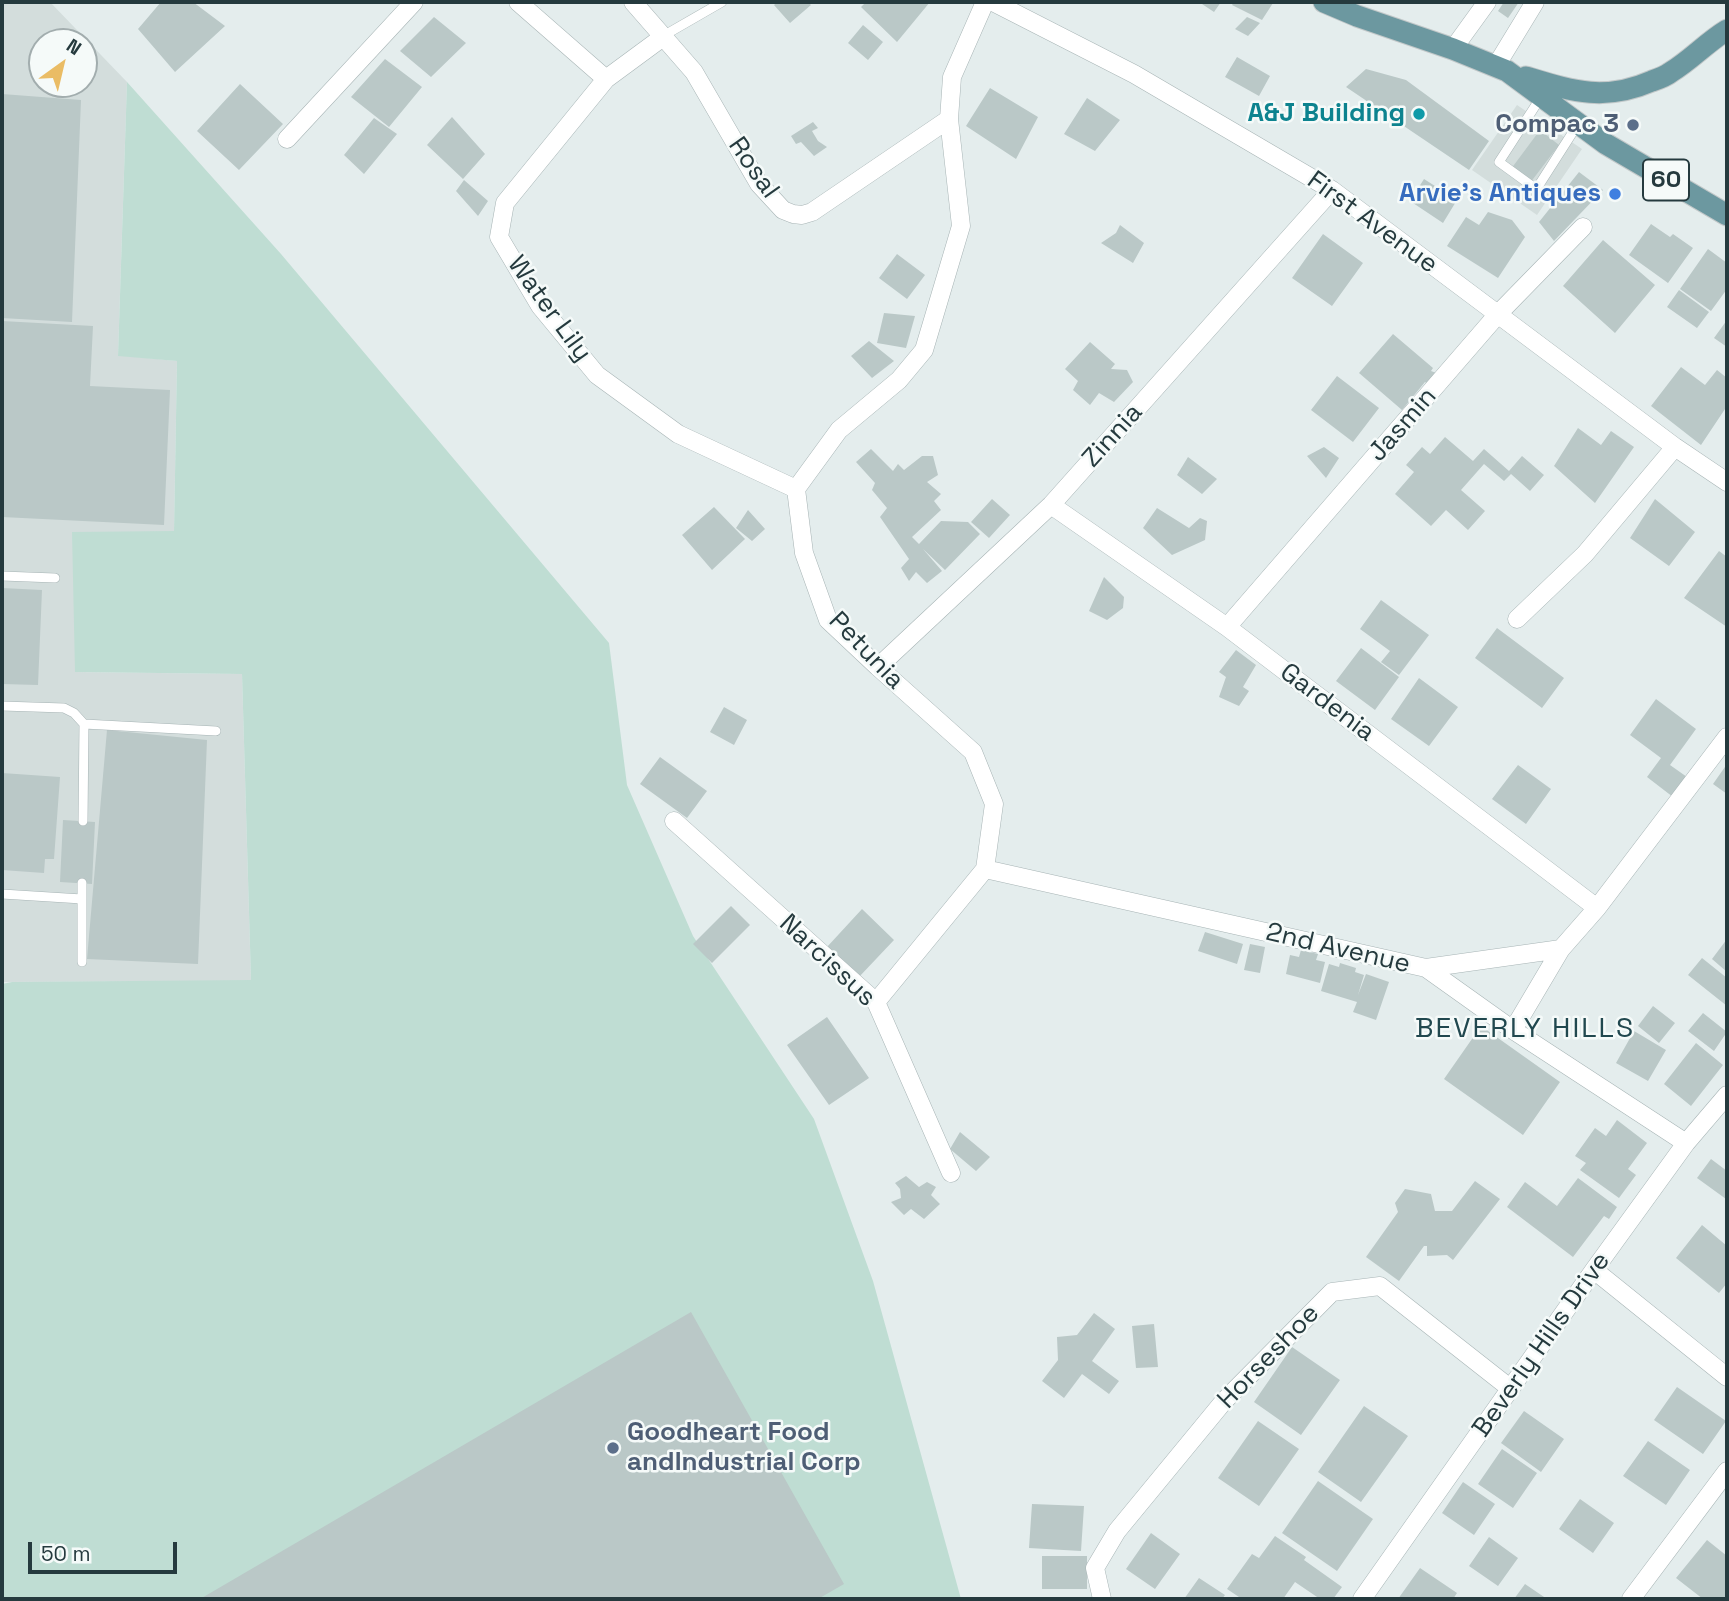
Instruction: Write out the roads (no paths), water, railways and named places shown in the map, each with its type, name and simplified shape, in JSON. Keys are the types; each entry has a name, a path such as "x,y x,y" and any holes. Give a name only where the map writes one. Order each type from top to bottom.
{"main road":[{"name":"60","path":"1324,2 1502,69 1565,89 1588,93 1609,94 1642,86 1671,73 1727,30"},
{"name":"60","path":"1502,69 1606,144 1727,215"},
{"path":"1606,144 1592,119 1594,108 1609,94"}],"street":[{"path":"287,139 414,2"},
{"path":"518,2 606,79"},
{"name":"Rosal","path":"633,2 694,72 759,184 783,210 793,214 812,212 949,119"},
{"path":"796,489 839,430 899,380 924,350 961,226 949,119 952,77 985,2"},
{"name":"First Avenue","path":"993,2 1134,74 1332,190 1675,447 1727,482"},
{"path":"1453,49 1487,2"},
{"path":"1502,69 1535,2"},
{"name":"Water Lily","path":"663,37 606,79 505,203 499,237 540,306 597,375 678,434 796,489"},
{"name":"Zinnia","path":"878,667 1051,505 1332,190"},
{"name":"Jasmin","path":"1227,627 1499,314 1583,227"},
{"path":"1517,619 1585,554 1675,447"},
{"name":"Petunia","path":"796,489 804,553 828,620 973,752 994,804 985,869"},
{"name":"Gardenia","path":"1051,505 1227,627 1597,908"},
{"path":"1513,1030 1561,949 1597,908 1727,737"},
{"name":"Narcissus","path":"674,821 876,1002 951,1172"},
{"path":"876,1002 985,869"},
{"name":"2nd Avenue","path":"985,869 1426,968 1513,1030 1686,1143"},
{"path":"1426,968 1561,949"},
{"name":"Beverly Hills Drive","path":"1362,1599 1594,1270 1686,1143 1727,1095"},
{"path":"1594,1270 1727,1377"},
{"name":"Horseshoe","path":"1102,1599 1095,1568 1116,1531 1224,1401 1332,1292 1380,1286 1511,1389"},
{"path":"1631,1599 1727,1471"}],"lane":[{"path":"663,37 722,2"},
{"path":"1542,96 1499,162 1536,187 1578,124"},
{"path":"2,576 55,578"},
{"path":"2,706 64,708 74,713 84,724 83,821"},
{"path":"84,724 216,731"},
{"path":"82,883 82,962"},
{"path":"2,894 82,899"}],"place":[{"name":"A&J Building","path":"1419,114"},
{"name":"Compac 3","path":"1633,125"},
{"name":"Arvie's Antiques","path":"1615,194"},
{"name":"Goodheart Food andIndustrial Corp","path":"613,1448"}],"district":[{"name":"BEVERLY HILLS","path":"1525,1029"}]}
